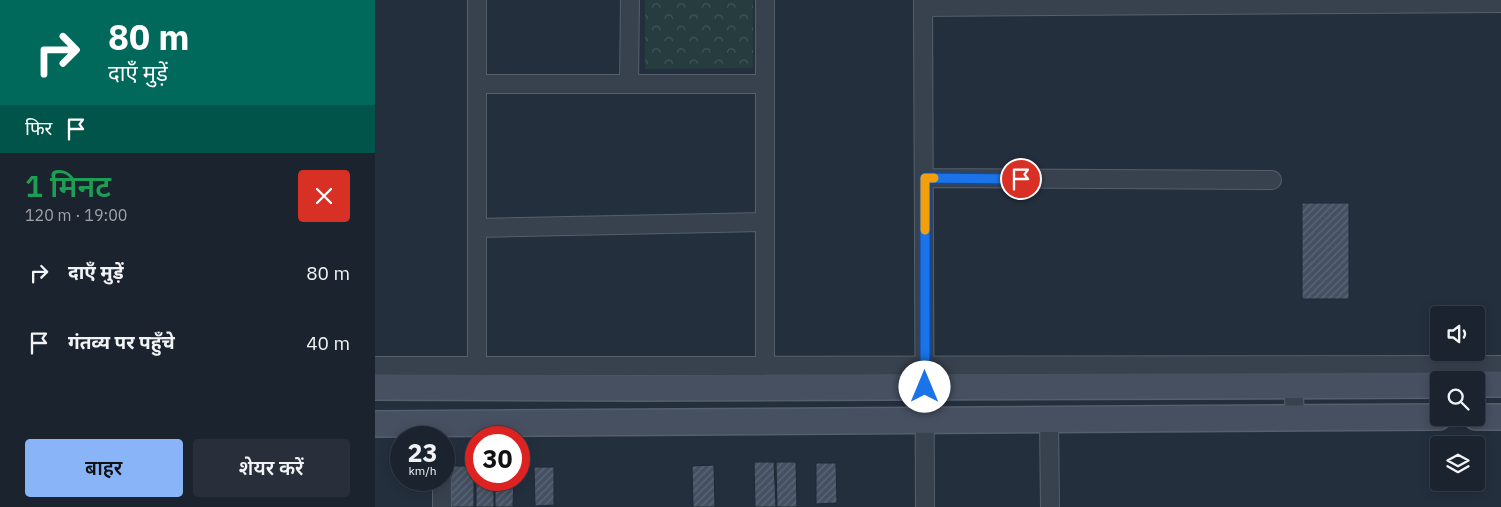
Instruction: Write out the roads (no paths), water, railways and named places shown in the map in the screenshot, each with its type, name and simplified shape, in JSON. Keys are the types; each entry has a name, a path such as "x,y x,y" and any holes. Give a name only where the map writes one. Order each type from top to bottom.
{"street":[{"path":"477,0 477,366"},
{"path":"629,84 630,0"},
{"path":"765,0 765,366"},
{"path":"925,507 923,3 1501,3"},
{"path":"477,84 765,84"},
{"path":"925,178 1272,180"},
{"path":"477,228 765,222"},
{"path":"375,387 925,376 1293,376 1501,365"},
{"path":"375,366 765,366 925,376"},
{"path":"1293,376 1430,384"},
{"path":"1293,376 1295,418"},
{"path":"1485,384 1501,384"},
{"path":"375,424 1430,417"},
{"path":"1485,417 1501,417"},
{"path":"1049,420 1050,507"},
{"path":"442,491 442,507"}]}
